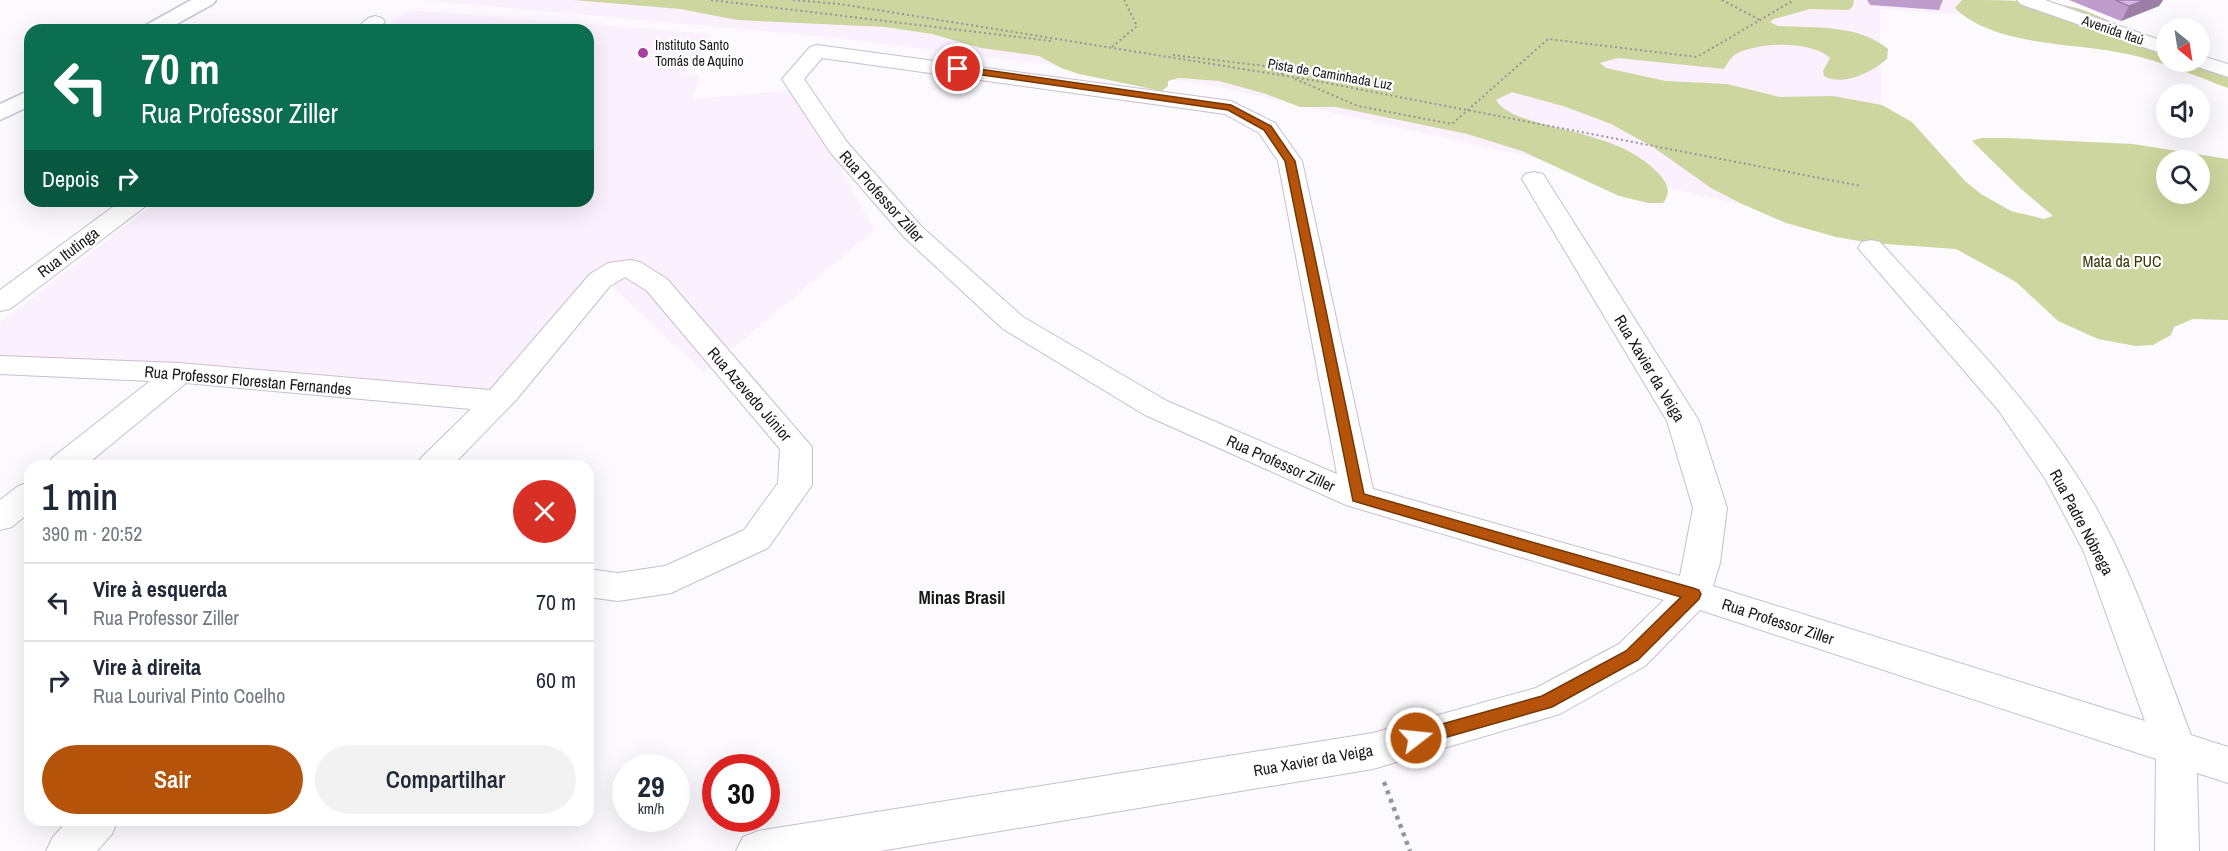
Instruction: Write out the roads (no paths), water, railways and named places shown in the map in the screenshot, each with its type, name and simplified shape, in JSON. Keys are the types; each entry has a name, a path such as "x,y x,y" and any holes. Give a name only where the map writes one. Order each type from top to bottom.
{"street":[{"path":"162,24 206,0"},
{"name":"Avenida Itaú","path":"2027,0 2156,45"},
{"name":"Rua Professor Ziller","path":"1358,497 1290,161 1267,128 1231,108 817,51 793,79 838,147 913,232 1013,323 1156,408 1358,497 1693,594 2228,765"},
{"path":"2210,58 2228,54"},
{"path":"2210,65 2228,71"},
{"path":"0,113 24,100"},
{"name":"Rua Xavier da Veiga","path":"758,851 1373,751 1546,702 1632,655 1693,594 1702,563 1710,508 1683,422 1534,179"},
{"name":"Rua Itutinga","path":"0,303 128,207"},
{"name":"Rua Padre Nóbrega","path":"1871,248 2010,404 2060,475 2102,552 2176,749 2177,851"},
{"name":"Rua Azevedo Júnior","path":"496,402 600,280 618,269 630,268 657,285 742,387 796,447 795,485 756,538 671,579 618,587 594,584"},
{"name":"Rua Professor Florestan Fernandes","path":"0,365 179,373 496,402"},
{"path":"71,460 179,373"},
{"path":"439,460 496,402"},
{"path":"0,518 24,499"},
{"path":"68,851 91,826"}],"place":[{"name":"Instituto Santo Tomás de Aquino","path":"643,53"}],"district":[{"name":"Minas Brasil","path":"962,598"}],"park label":[{"name":"Mata da PUC","path":"2122,261"}]}
